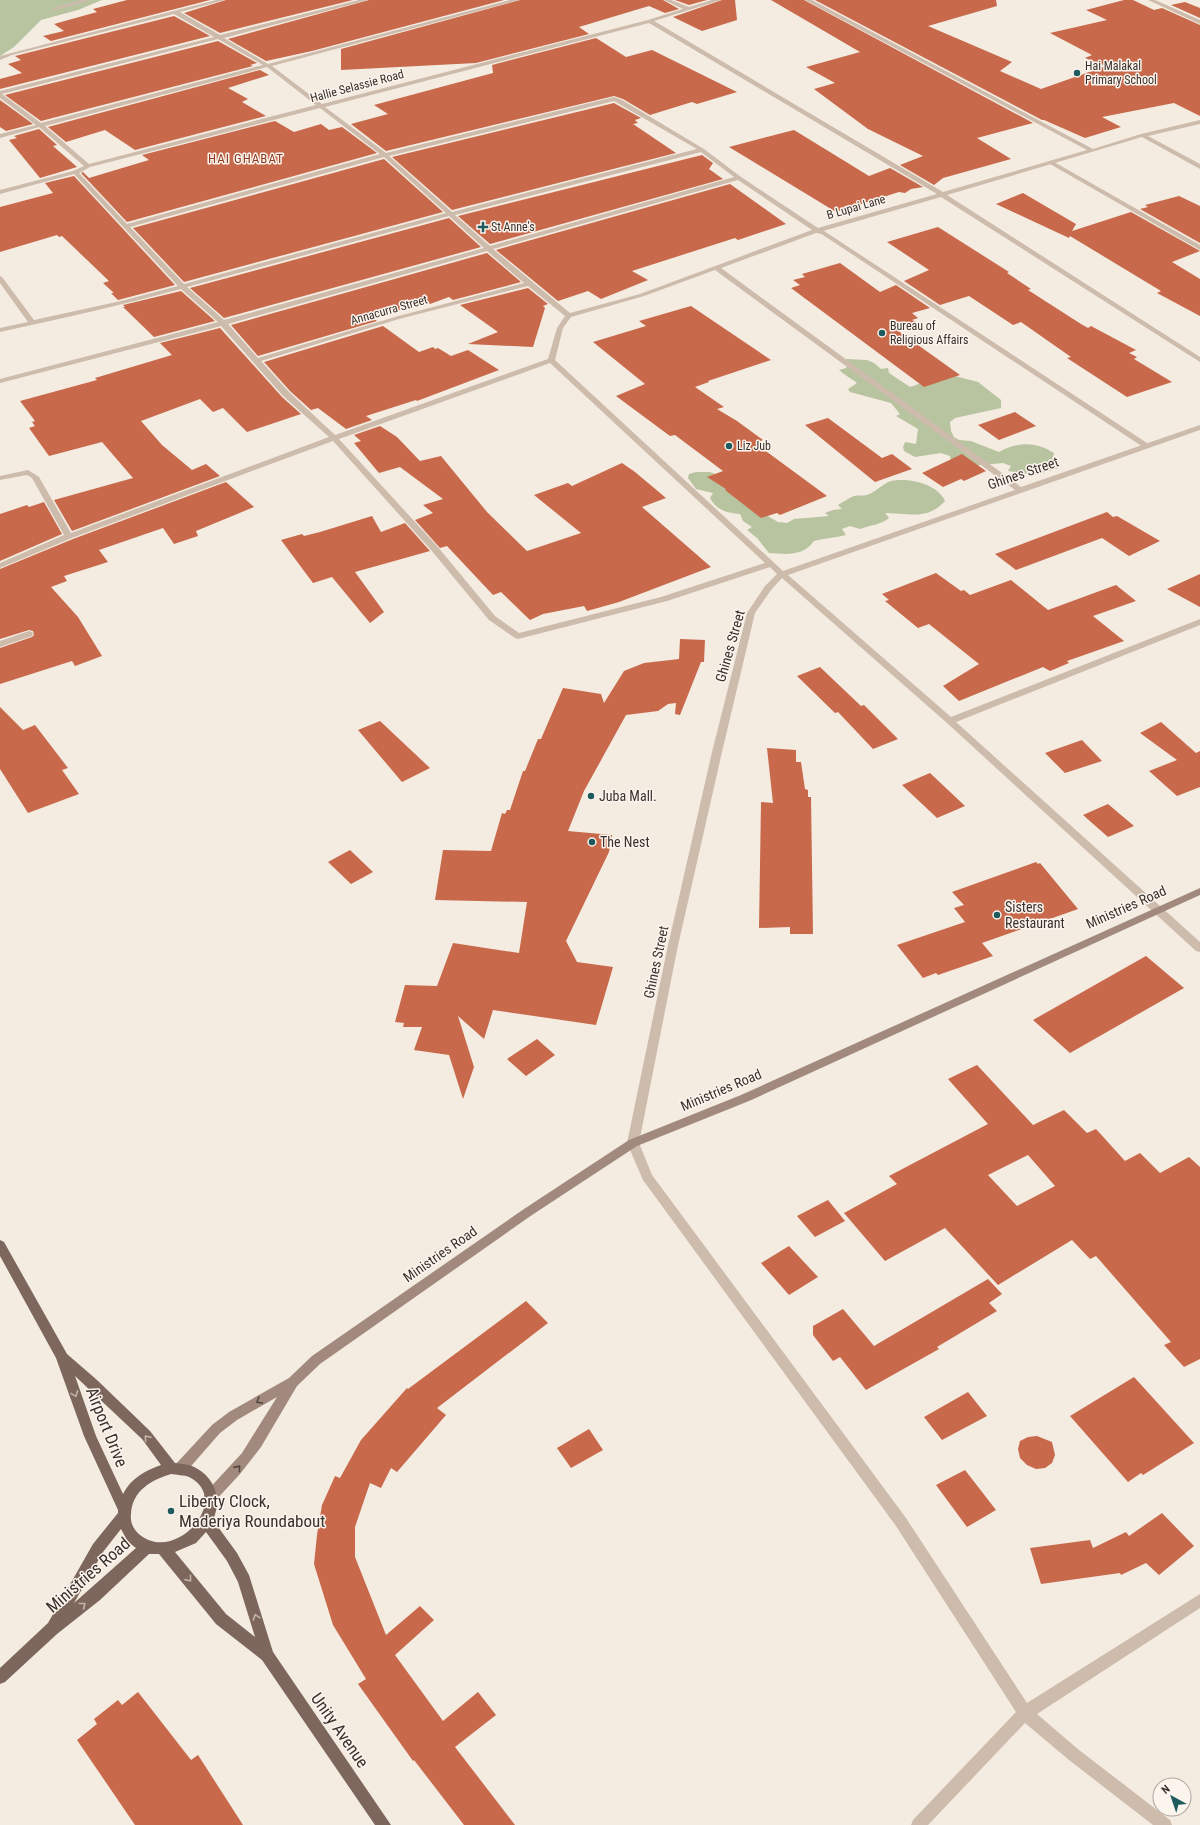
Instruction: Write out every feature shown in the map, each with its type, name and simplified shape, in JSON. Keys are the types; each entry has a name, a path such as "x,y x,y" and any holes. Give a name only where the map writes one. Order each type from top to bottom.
{"main road":[{"name":"Airport Drive","path":"0,1245 62,1357 90,1436 124,1512"},
{"name":"Airport Drive","path":"62,1357 93,1384 146,1435 175,1468"},
{"path":"175,1468 199,1476 207,1485 211,1496 211,1509 207,1522 202,1530 182,1544 164,1549 147,1547 133,1539 126,1530 124,1512 134,1488 154,1473 175,1468"},
{"name":"Ministries Road","path":"52,1629 98,1548 124,1512"},
{"name":"Unity Avenue","path":"207,1522 232,1557 244,1580 267,1655"},
{"name":"Ministries Road","path":"0,1677 52,1629 95,1595 147,1547"},
{"name":"Unity Avenue","path":"164,1549 221,1619 267,1655 384,1825"}],"street":[{"path":"55,8 89,0"},
{"path":"0,58 10,54 222,0"},
{"path":"0,94 365,0"},
{"path":"0,136 516,0"},
{"path":"667,0 688,9"},
{"name":"Hallie Selassie Road","path":"0,192 74,172 88,166 650,22 718,0"},
{"path":"808,0 1091,150"},
{"path":"1151,0 1200,22"},
{"path":"175,12 267,65 385,155 529,284 569,316 560,328 551,360"},
{"path":"650,22 941,194 1200,360"},
{"path":"0,94 40,125 88,166"},
{"path":"126,226 385,155 614,99 620,101 702,150 739,178 820,233 819,230 1146,445"},
{"name":"B Lupai Lane","path":"569,316 642,295 819,230 1052,163 1143,135 1200,122"},
{"path":"1143,135 1200,167"},
{"path":"0,330 33,324 122,303 451,214 702,150"},
{"path":"1052,163 1200,248"},
{"path":"74,172 183,287 222,323 257,360 286,394 334,438 434,548 492,618 518,636 664,599 771,564"},
{"path":"0,381 222,323 739,178"},
{"path":"716,268 1019,489"},
{"path":"0,278 33,324"},
{"name":"Annacurra Street","path":"257,360 397,318 529,284"},
{"path":"0,566 68,536 551,360"},
{"path":"551,360 782,574 950,721 1200,948"},
{"name":"Ghines Street","path":"633,1144 674,942 717,752 751,613 768,588 782,574 1019,489 1200,427"},
{"path":"0,478 28,472 35,477 68,536"},
{"path":"950,721 1200,622"},
{"path":"0,644 29,634"},
{"name":"Ministries Road","path":"175,1468 227,1420 293,1382 316,1360 508,1225 633,1144 744,1098 1200,891"},
{"path":"633,1144 648,1177 901,1522 1025,1713 1074,1755 1165,1825"},
{"name":"Ministries Road","path":"211,1496 227,1481 264,1433 293,1382"},
{"path":"918,1825 1025,1713 1200,1600"}],"green space":[{"path":"0,0 102,0 78,10 41,20 14,47 0,56"},
{"path":"846,359 867,360 874,363 881,369 888,368 889,373 910,387 947,374 978,382 1001,400 1001,408 955,418 950,422 951,431 954,437 959,440 971,441 999,452 1013,446 1026,444 1040,446 1054,453 1053,457 1058,468 1035,475 1008,471 1011,466 1003,463 970,466 951,461 950,456 941,453 915,457 904,451 903,447 905,442 916,444 918,429 896,416 900,414 891,403 850,392 848,389 857,383 839,370 846,368 848,364 844,361"},
{"path":"696,472 710,472 718,475 766,515 778,522 787,523 794,519 829,516 825,513 842,509 838,505 850,498 867,495 888,482 898,480 914,481 929,486 936,490 945,501 938,507 924,514 885,513 889,518 882,522 860,529 850,526 842,529 846,535 814,541 805,550 799,552 787,554 769,553 757,538 747,530 752,527 743,521 740,514 722,510 712,502 710,498 713,493 696,489 688,478 689,474"}],"building":[{"path":"127,0 210,0 51,41 43,36 64,31 54,24 97,12 93,9"},
{"path":"226,0 353,0 220,33 184,13"},
{"path":"369,0 504,0 312,51 266,61 228,39"},
{"path":"520,0 663,0 679,9 665,13 649,6 579,27 589,34 476,63 341,70 341,49"},
{"path":"675,0 707,0 689,5"},
{"path":"722,0 735,0 737,20 702,31 673,17"},
{"path":"771,0 804,0 1033,123 977,138 1011,159 943,178 934,185 900,165 923,156 868,129 814,89 835,83 806,67 860,52"},
{"name":"Hai Malakal Primary School","path":"815,0 996,0 997,6 928,26 1012,62 1000,71 1041,89 1106,66 1085,58 1092,55 1050,33 1107,20 1086,10 1124,0 1133,0 1154,10 1162,8 1200,25 1200,116 1174,103 1102,117 1121,127 1085,138 1042,120"},
{"path":"1185,2 1200,8 1200,18 1171,5"},
{"path":"174,16 210,36 0,89 0,79 22,73 8,64 21,60 15,56"},
{"path":"596,38 626,57 652,50 737,92 697,104 692,102 650,115 623,99 614,96 386,151 351,124 388,114 374,105 493,73 492,65"},
{"path":"218,41 257,63 250,65 253,66 41,121 5,95"},
{"path":"260,70 269,75 228,88 248,99 242,102 266,116 135,150 105,130 66,142 48,127"},
{"path":"0,100 33,124 6,131 0,127"},
{"path":"614,103 641,118 635,120 638,123 633,124 676,153 452,210 392,157"},
{"path":"275,121 294,132 321,124 329,130 342,127 377,153 127,222 81,173 83,172 89,178 149,160 142,155"},
{"path":"39,129 57,145 53,146 77,167 40,178 9,140 17,138 14,136"},
{"path":"794,130 869,176 890,168 923,187 911,189 905,193 899,192 836,212 729,147"},
{"path":"702,155 713,163 709,169 723,179 490,244 458,216"},
{"path":"384,159 443,212 184,282 133,228"},
{"path":"74,176 175,285 118,300 111,293 114,293 103,283 109,281 62,236 59,237 57,235 0,252 0,207 53,193 45,183"},
{"path":"730,184 786,224 738,240 735,238 632,271 648,280 601,299 588,291 558,301 496,250"},
{"path":"1023,193 1076,224 1072,231 1131,212 1200,251 1172,262 1200,279 1200,316 1157,293 1161,291 1070,236 1069,238 996,204"},
{"path":"1179,196 1200,206 1200,243 1140,209 1148,207 1145,205"},
{"path":"449,218 481,247 224,318 190,288"},
{"path":"938,227 1009,272 1007,273 1031,289 1028,290 1081,324 1088,328 1091,326 1136,350 1129,353 1137,357 1134,359 1172,382 1127,397 1067,358 1071,357 1021,322 1013,325 969,296 940,305 904,281 929,270 887,242"},
{"path":"487,253 521,282 453,300 449,297 430,304 426,301 374,319 377,321 258,356 231,325"},
{"path":"840,263 880,292 896,285 930,308 912,313 918,318 912,320 918,323 897,330 960,375 924,387 791,288 800,285 793,280 805,277 802,274"},
{"path":"528,288 548,304 543,306 545,308 533,347 468,344 498,332 460,305"},
{"path":"181,291 215,321 154,337 123,307 125,307 123,305"},
{"path":"691,306 771,360 708,381 709,382 695,387 724,407 717,409 737,421 763,440 755,443 827,496 780,515 777,513 761,518 725,490 726,489 707,477 723,471 675,435 670,436 616,396 645,384 593,342 646,326 639,321"},
{"path":"383,326 419,352 433,347 435,349 438,348 451,356 468,350 499,370 417,401 416,400 366,416 372,420 346,429 318,408 311,410 290,391 264,362"},
{"path":"220,328 282,397 301,414 247,432 223,408 213,412 200,399 141,421 162,445 192,470 206,464 220,476 72,531 54,500 133,478 102,442 49,456 29,428 35,426 32,422 35,421 20,401 97,380 95,378 172,355 160,343"},
{"path":"1015,412 1036,426 999,440 978,425"},
{"path":"828,418 882,458 892,454 912,469 875,482 805,425"},
{"path":"380,426 397,437 420,461 441,456 487,512 527,551 581,533 534,495 568,483 572,486 622,463 666,498 642,507 711,567 619,602 587,611 584,606 543,614 530,620 501,592 493,595 447,546 440,548 415,520 433,513 423,505 443,499 400,467 379,473 354,443 361,441 354,435"},
{"path":"962,454 986,471 964,481 961,479 943,487 922,473"},
{"path":"226,482 254,507 196,531 198,536 174,544 163,528 99,550 108,562 64,576 67,581 51,587 78,617 102,656 75,666 72,661 0,684 0,648 34,635 33,631 29,630 0,639 0,569 73,539"},
{"path":"44,502 62,534 0,561 0,514 27,505 29,507"},
{"path":"1107,512 1113,517 1117,516 1160,541 1129,556 1102,538 1016,570 995,554"},
{"path":"372,516 381,532 405,523 430,551 355,572 384,612 370,623 332,577 313,583 281,540 302,534 304,536 320,532"},
{"path":"936,573 961,591 964,590 970,595 1011,580 1048,610 1116,585 1136,601 1093,616 1124,641 1067,661 1069,663 1050,671 1043,667 959,701 943,686 979,664 929,624 918,628 885,601 889,600 882,594"},
{"path":"1200,574 1200,607 1167,589"},
{"path":"680,639 705,640 704,662 701,662 680,715 675,714 676,703 668,704 658,711 626,715 584,791 568,831 612,835 609,852 566,941 577,962 613,967 596,1025 493,1010 484,1039 458,1016 474,1067 463,1099 449,1055 414,1050 422,1027 403,1027 404,1023 395,1022 405,985 437,986 453,943 519,953 527,902 435,900 443,850 491,851 502,813 505,814 507,810 510,810 523,771 525,771 538,739 541,739 563,688 601,694 604,703 624,671 644,663 679,659"},
{"path":"820,667 861,706 864,705 898,739 873,749 838,712 835,713 797,676"},
{"path":"0,707 23,730 35,725 68,768 62,770 79,794 28,813 0,769"},
{"path":"380,721 430,768 402,782 358,730"},
{"path":"1161,722 1196,753 1200,751 1200,787 1177,796 1149,771 1177,760 1140,733"},
{"path":"1082,740 1102,761 1065,773 1045,753"},
{"path":"767,748 796,750 796,762 801,762 805,789 808,790 808,797 811,797 813,934 790,934 790,927 759,928 761,802 773,803"},
{"path":"930,773 965,806 937,818 902,785"},
{"path":"1108,804 1134,826 1108,837 1083,815"},
{"path":"350,850 373,872 351,884 328,862"},
{"path":"1036,862 1038,864 1040,863 1078,909 982,943 993,956 938,975 936,973 923,978 897,945 965,922 954,908 964,905 952,892"},
{"path":"1146,956 1184,988 1070,1053 1033,1020"},
{"path":"537,1039 555,1055 526,1076 507,1059"},
{"path":"977,1065 1033,1125 1064,1110 1087,1133 1096,1129 1125,1161 1140,1153 1160,1173 1189,1157 1200,1167 1200,1359 1184,1367 1164,1345 1171,1342 1096,1256 1090,1259 1072,1240 998,1285 945,1228 885,1261 844,1213 897,1184 889,1176 988,1124 948,1079","holes":["1028,1155 1055,1186 1017,1206 988,1175"]},
{"path":"828,1200 845,1221 815,1237 797,1216"},
{"path":"789,1246 818,1277 789,1295 761,1263"},
{"path":"988,1279 1002,1294 989,1303 997,1311 937,1347 939,1349 866,1390 840,1357 833,1361 813,1335 813,1326 843,1309 874,1346"},
{"path":"526,1301 548,1323 437,1408 446,1415 397,1472 391,1468 381,1488 370,1483 355,1527 355,1557 386,1635 420,1606 434,1620 395,1655 443,1721 478,1692 496,1715 455,1747 515,1825 464,1825 414,1760 413,1761 358,1684 366,1679 333,1625 314,1564 317,1535 322,1505 335,1476 340,1478 361,1440 407,1388 408,1389"},
{"path":"1134,1377 1194,1443 1143,1475 1141,1473 1128,1482 1070,1416"},
{"path":"968,1392 987,1416 942,1440 924,1417"},
{"path":"589,1429 603,1450 571,1468 557,1448"},
{"path":"1037,1436 1052,1442 1055,1455 1052,1463 1045,1468 1036,1469 1027,1465 1020,1458 1018,1449 1020,1441 1028,1437"},
{"path":"965,1470 996,1510 967,1527 936,1485"},
{"path":"1162,1513 1194,1546 1159,1575 1146,1563 1121,1575 1120,1573 1041,1584 1030,1548 1090,1540 1093,1548 1126,1532 1129,1536"},
{"path":"138,1692 191,1760 198,1755 243,1825 135,1825 77,1740 97,1724 94,1719 118,1700 122,1705"}],"place":[{"name":"Hai Malakal Primary School","path":"1077,73"},
{"name":"St Anne's","path":"483,227"},
{"name":"Bureau of Religious Affairs","path":"882,333"},
{"name":"Liz Jub","path":"729,446"},
{"name":"Juba Mall.","path":"591,796"},
{"name":"The Nest","path":"592,842"},
{"name":"Sisters Restaurant","path":"997,915"},
{"name":"Liberty Clock, Maderiya Roundabout","path":"171,1511"}],"district":[{"name":"HAI GHABAT","path":"246,158"}]}
